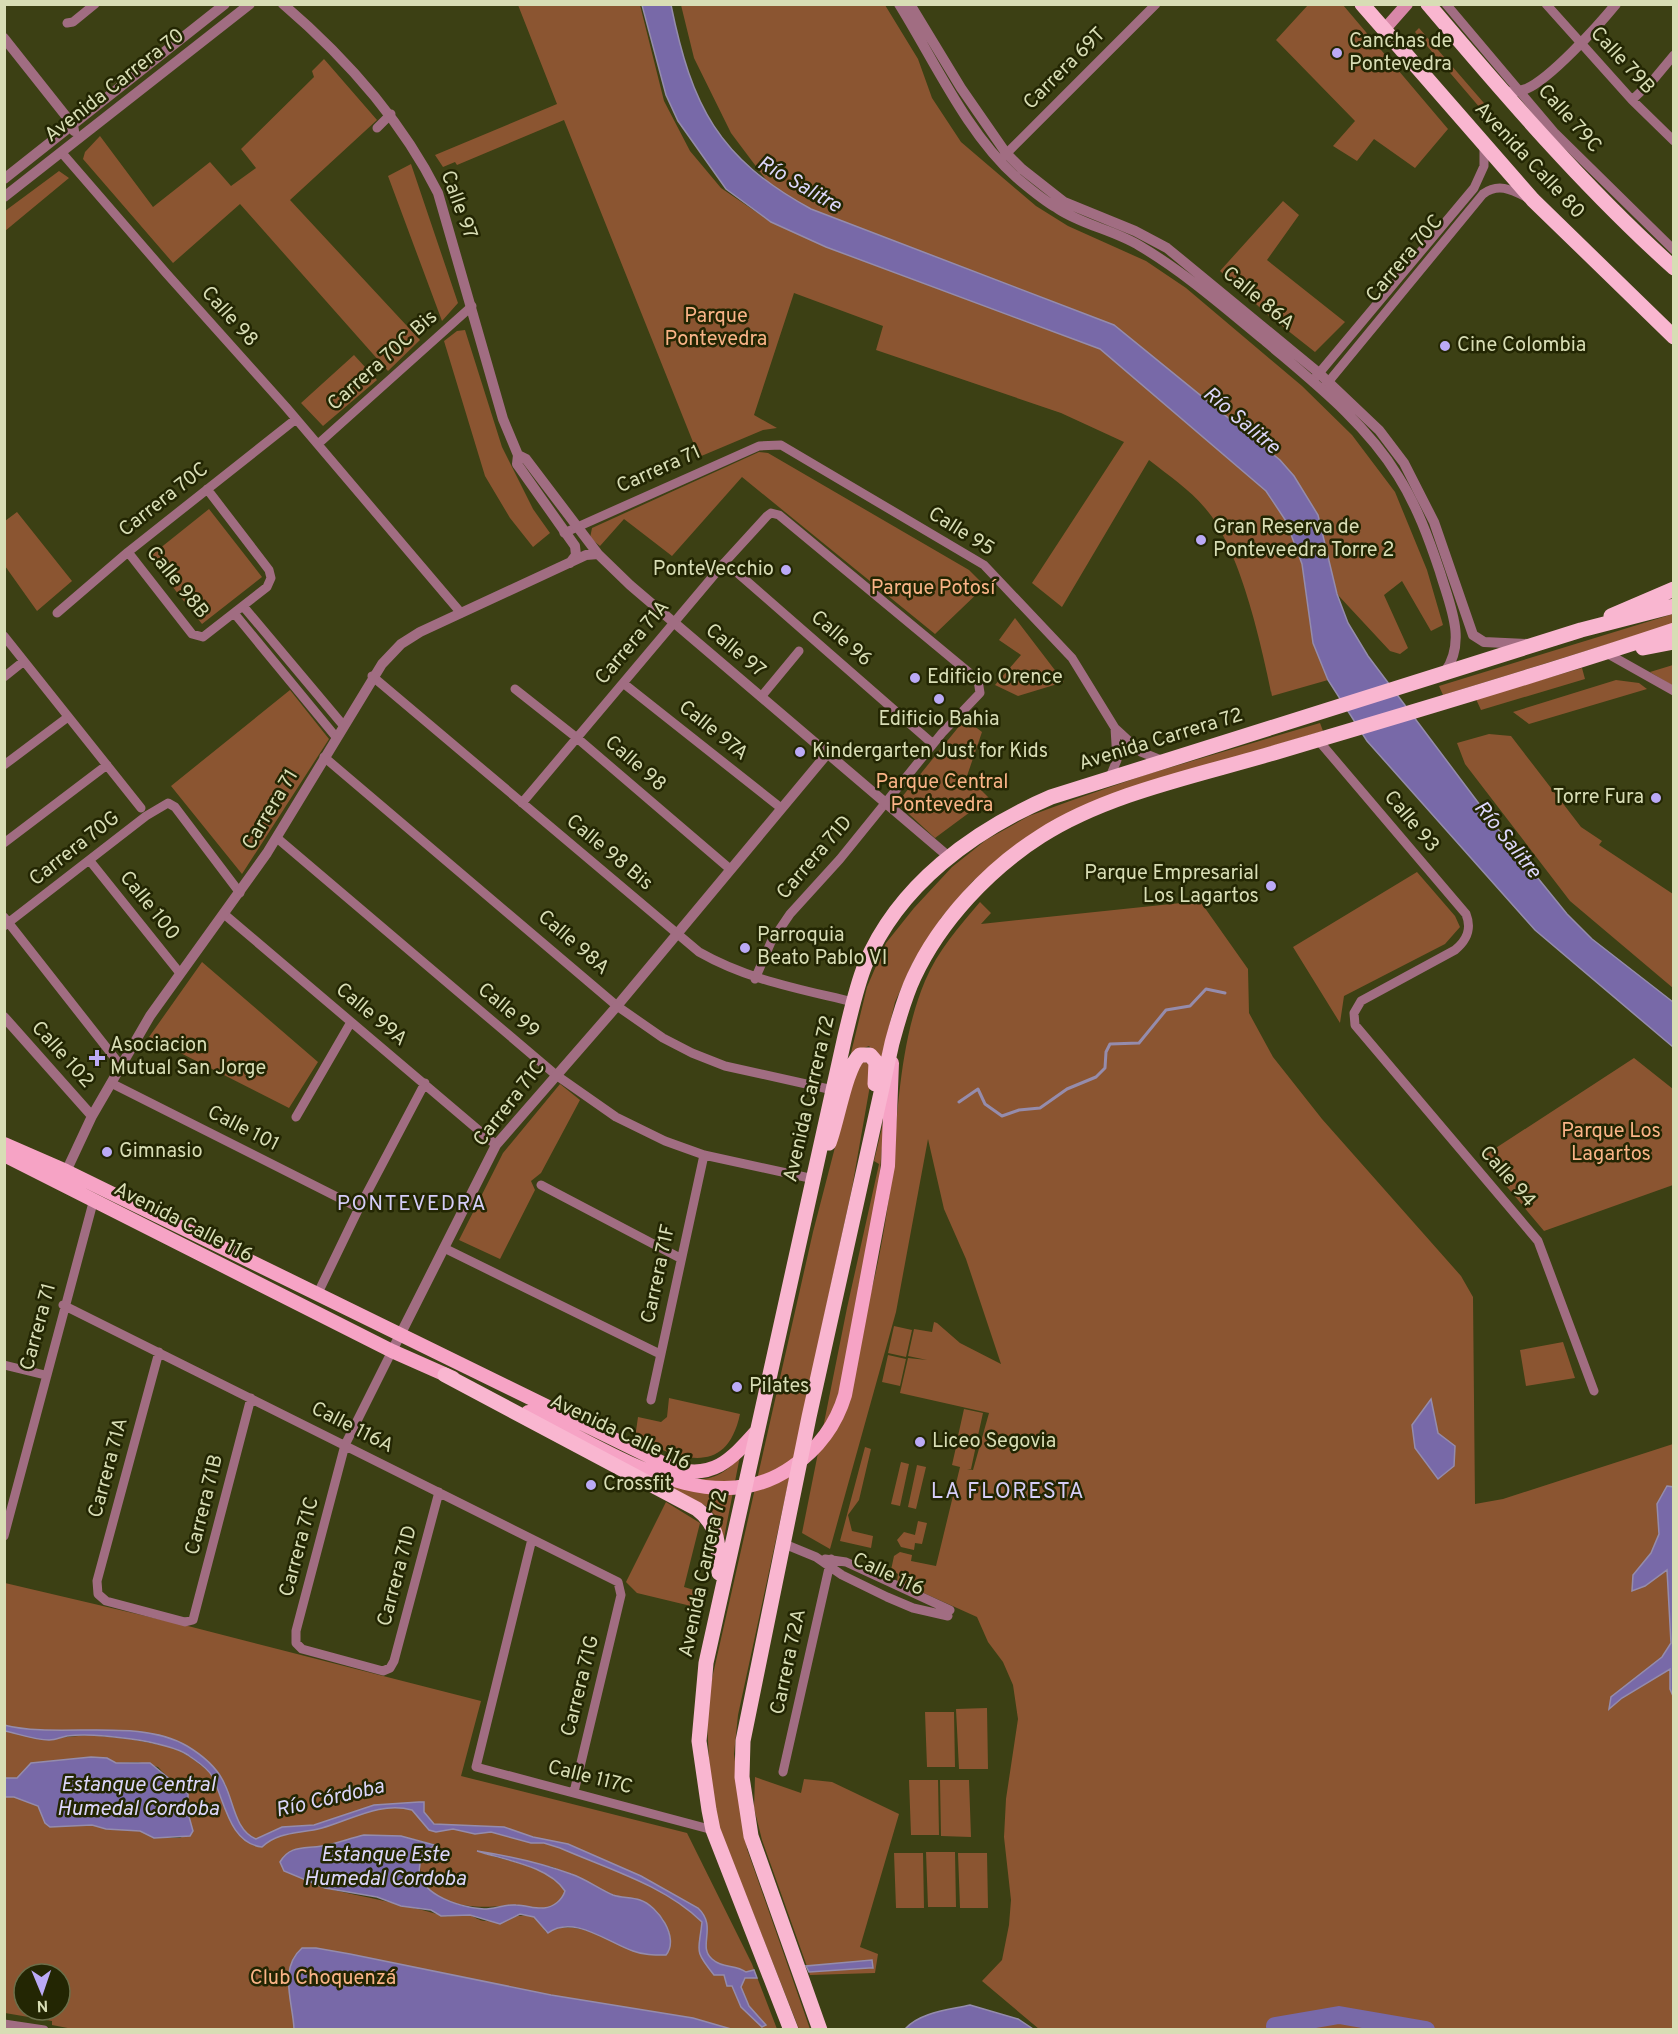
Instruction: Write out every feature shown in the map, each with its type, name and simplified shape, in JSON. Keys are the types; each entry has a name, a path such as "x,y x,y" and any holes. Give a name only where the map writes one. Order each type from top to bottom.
{"highway":[{"name":"Avenida Calle 80","path":"1362,4 1533,200 1674,337"},
{"name":"Avenida Calle 80","path":"1428,4 1502,92 1594,192 1674,268"},
{"path":"1644,601 1674,582"},
{"name":"Avenida Carrera 72","path":"1581,630 1674,589"},
{"name":"Avenida Carrera 72","path":"791,2030 713,1830 700,1765 699,1717 706,1663 755,1433 853,1002 865,965 883,932 911,895 949,857 993,825 1020,810 1110,777 1445,672 1581,630 1674,606"},
{"path":"820,2030 751,1836 742,1777 744,1724 892,1043 912,979 941,930 989,878 1039,837 1098,808 1581,661 1674,630"},
{"path":"1581,661 1674,642"},
{"path":"814,1179 837,1123 852,1065 856,1058 866,1054 874,1058 878,1067 872,1098 868,1149"},
{"path":"445,1374 690,1503 704,1514 718,1538 718,1606"}],"main road":[{"path":"1384,30 1407,4"},
{"name":"Avenida Calle 116","path":"4,1155 63,1176 93,1199 392,1351 684,1485 720,1489 752,1485 776,1477 801,1461 817,1447 842,1407 888,1166 892,1043"},
{"name":"Avenida Calle 116","path":"4,1144 63,1176 317,1295 680,1471 702,1473 715,1468 739,1452 755,1433"}],"street":[{"path":"68,23 73,22 95,4"},
{"name":"Avenida Carrera 70","path":"4,179 225,4"},
{"name":"Avenida Carrera 70","path":"4,197 250,4"},
{"name":"Calle 86A","path":"899,4 978,133 1003,157 1064,202 1135,231 1167,248 1316,377 1387,459 1408,493 1426,530 1448,599 1457,636 1456,653 1445,672"},
{"name":"Calle 86A","path":"910,4 1003,157"},
{"name":"Carrera 69T","path":"1003,157 1156,4"},
{"name":"Calle 79C","path":"1446,4 1519,92 1592,172 1674,250"},
{"name":"Calle 79B","path":"1546,4 1632,100 1674,141"},
{"path":"1502,92 1519,92 1534,85 1580,44 1616,4"},
{"name":"Calle 97","path":"286,6 391,114 418,154 438,194 503,420 518,455 517,464 577,550 570,564"},
{"path":"4,38 73,125 73,134 62,153"},
{"path":"1632,100 1674,55"},
{"path":"377,128 391,114"},
{"name":"Carrera 70C","path":"1316,377 1474,188 1484,166 1485,146"},
{"name":"Calle 98","path":"62,153 318,444 461,613"},
{"name":"Carrera 70C","path":"1325,386 1483,194 1499,187 1533,200"},
{"name":"Carrera 70C Bis","path":"318,444 472,306"},
{"name":"Calle 86A","path":"1325,386 1379,430 1404,463 1434,522 1473,635 1484,642 1536,644"},
{"name":"Carrera 70C","path":"57,613 128,552 296,419"},
{"name":"Carrera 71","path":"564,533 719,463 770,444"},
{"name":"Calle 95","path":"770,444 781,445 984,565 1072,658 1115,728 1141,752 1163,761"},
{"name":"Calle 97","path":"518,455 526,459 598,554 674,623 949,857"},
{"path":"207,489 269,570 271,578 267,587 234,613 336,737"},
{"name":"Carrera 71A","path":"522,803 725,562 767,516 776,513 978,680 981,687"},
{"name":"Calle 98B","path":"128,552 192,634 197,637 203,637 234,613"},
{"name":"Carrera 71","path":"63,1176 92,1116 179,972 240,893 277,838 372,676 401,644 420,632 586,555 598,554"},
{"name":"Calle 96","path":"725,562 933,744"},
{"path":"243,606 343,726"},
{"path":"4,636 141,808"},
{"path":"761,697 799,651"},
{"path":"1610,655 1674,691"},
{"path":"4,676 24,661"},
{"name":"Calle 98 Bis","path":"372,676 699,952 726,968 755,979 853,1002"},
{"name":"Calle 97A","path":"623,683 781,808"},
{"name":"Carrera 71D","path":"755,979 771,942 790,914 886,803 933,744 979,694 981,687"},
{"name":"Calle 98","path":"515,689 577,738 730,868"},
{"path":"4,765 68,717"},
{"name":"Calle 95","path":"1110,777 1117,760 1115,728"},
{"name":"Calle 93","path":"1317,740 1466,914 1469,931 1462,944 1455,950 1362,999 1356,1010"},
{"name":"Carrera 71C","path":"390,1668 383,1671 302,1649 296,1643 296,1631 345,1445 496,1144 617,1006 827,754"},
{"name":"Calle 98A","path":"324,757 463,872 617,1006 663,1038 725,1066 833,1090"},
{"path":"4,843 107,765"},
{"name":"Carrera 70G","path":"6,922 168,803 175,807 240,893"},
{"name":"Calle 99","path":"277,838 582,1095 631,1125 665,1142 704,1155 814,1179"},
{"name":"Calle 100","path":"90,861 179,972"},
{"name":"Calle 99A","path":"224,914 496,1144"},
{"path":"6,922 121,1066"},
{"name":"Calle 94","path":"1356,1010 1355,1025 1360,1033 1538,1240 1594,1391"},
{"name":"Calle 102","path":"4,1017 92,1116"},
{"path":"296,1117 351,1022"},
{"name":"Calle 101","path":"111,1083 359,1208"},
{"path":"317,1295 359,1208 425,1083"},
{"name":"Carrera 71F","path":"651,1400 704,1155"},
{"path":"541,1185 680,1258"},
{"name":"Carrera 71","path":"4,1536 63,1305 93,1199"},
{"path":"444,1248 660,1354"},
{"name":"Calle 116A","path":"63,1305 613,1578 621,1587"},
{"name":"Carrera 71A","path":"159,1352 97,1581 98,1594 106,1601 185,1622 193,1620"},
{"path":"4,1365 45,1375"},
{"name":"Carrera 71B","path":"193,1620 251,1398"},
{"name":"Carrera 71D","path":"390,1668 394,1661 439,1492"},
{"name":"Calle 117C","path":"532,1539 476,1767 713,1830"},
{"name":"Calle 116","path":"782,1543 830,1563 842,1575 913,1608 949,1613 846,1562 830,1563"},
{"name":"Carrera 72A","path":"783,1772 830,1563"},
{"name":"Carrera 71G","path":"574,1792 621,1587"},
{"path":"695,1824 708,1810"},
{"path":"4,2024 44,2030"}],"green space":[{"name":"Parque Pontevedra","path":"518,5 640,5 664,101 690,151 721,188 771,222 826,247 1100,349 1266,491 1286,521 1302,564 1313,643 1328,680 1272,696 1248,597 1229,547 1217,525 1199,501 1149,460 1062,607 1032,583 1124,442 1061,413 876,350 883,326 794,293 754,415 777,428 763,430 699,457 564,120 457,165 455,162 443,167 435,155 557,104"},
{"path":"681,5 885,5 918,59 932,98 961,142 1036,206 1068,226 1146,261 1186,288 1302,386 1352,435 1395,492 1427,570 1443,625 1431,631 1402,581 1384,595 1408,648 1400,654 1390,651 1337,594 1318,515 1294,476 1114,325 810,209 773,189 731,133 694,58"},
{"path":"1308,5 1343,5 1448,129 1415,168 1374,139 1357,161 1333,146 1355,121 1276,40"},
{"path":"1419,28 1522,147 1517,151 1415,32"},
{"path":"324,59 377,120 290,200 420,340 388,371 240,204 173,263 83,159 85,152 100,136 153,207 210,162 231,186 256,168 241,149 314,77 312,71"},
{"path":"411,164 458,303 442,321 388,176"},
{"path":"59,171 69,178 5,231 5,211"},
{"path":"1283,201 1299,215 1267,260 1345,322 1315,352 1268,315 1220,271"},
{"path":"465,330 502,447 533,509 550,533 533,547 510,518 485,476 444,341 457,331"},
{"path":"354,355 377,380 323,426 301,403"},
{"name":"Parque Potosí","path":"759,452 768,453 969,570 985,586 935,634 742,477 672,556 624,519 600,546 590,538 592,528"},
{"path":"209,509 262,577 202,624 149,557"},
{"path":"17,512 72,581 37,611 5,566 5,521"},
{"path":"1673,614 1673,624 1443,695 1439,686"},
{"path":"1015,618 1064,682 1018,696 995,685 1021,655 999,640"},
{"path":"1673,665 1673,686 1650,672"},
{"path":"1582,668 1585,679 1481,710 1476,699"},
{"path":"1616,680 1639,683 1647,689 1529,724 1513,712"},
{"path":"290,690 329,739 242,874 171,786"},
{"name":"Parque Central Pontevedra","path":"965,719 982,732 967,776 989,798 935,838 897,803"},
{"path":"1320,723 1323,731 1142,785 1003,856 973,881 941,918 913,962 895,1002 881,1060 869,1046 851,1053 867,987 886,943 914,908 952,867 986,840 1029,816 1070,801 1145,775"},
{"path":"1489,734 1511,736 1581,827 1602,841 1599,845 1673,894 1673,988 1570,901 1465,764 1457,743"},
{"path":"1417,872 1455,916 1460,927 1445,944 1344,996 1340,1023 1293,947"},
{"path":"1200,901 1248,969 1249,1013 1273,1057 1322,1119 1461,1276 1473,1297 1475,1504 1503,1499 1673,1444 1673,2029 1039,2029 982,1981 1002,1960 1009,1925 1011,1900 1004,1837 1006,1799 1018,1719 1013,1685 1003,1662 988,1642 977,1617 897,1581 898,1574 891,1570 894,1556 900,1552 912,1555 911,1561 936,1566 960,1467 952,1465 958,1438 977,1441 971,1469 967,1469 973,1470 989,1413 900,1393 908,1358 927,1360 908,1356 914,1329 932,1332 934,1322 937,1323 960,1343 1001,1364 966,1259 944,1209 928,1139 896,1312 830,1549 802,1533 847,1308 879,1164 874,1161 885,1115 877,1203 858,1289 871,1292 881,1249 888,1202 901,1076 910,1027 925,981 936,959 949,939 980,902 991,913 981,924"},
{"path":"202,962 318,1062 289,1108 149,1037"},
{"name":"Parque Los Lagartos","path":"1634,1058 1673,1089 1673,1185 1544,1231 1482,1157"},
{"path":"865,1062 871,1066 872,1074 852,1188 738,1715 734,1754 747,1849 810,2029 799,2029 719,1827 710,1778 707,1722 711,1683 813,1232 854,1074 860,1063"},
{"path":"560,1084 580,1100 541,1173 531,1181 535,1190 500,1259 459,1240 503,1153"},
{"path":"894,1326 912,1330 906,1357 888,1353"},
{"path":"1563,1342 1575,1378 1526,1386 1520,1350"},
{"path":"888,1355 906,1359 900,1386 882,1382"},
{"path":"669,1398 740,1414 733,1435 723,1448 711,1456 698,1458 667,1452 635,1438 638,1417 661,1422 667,1417"},
{"path":"964,1409 983,1413 977,1440 958,1436"},
{"path":"865,1447 871,1449 859,1500 848,1515 852,1531 873,1536 871,1548 840,1541"},
{"path":"740,1456 724,1538 715,1515 706,1506 643,1473 696,1480 708,1478 730,1467"},
{"path":"901,1462 909,1464 900,1506 891,1504"},
{"path":"917,1465 926,1467 916,1509 908,1507"},
{"path":"666,1502 700,1523 684,1587 694,1590 691,1606 637,1593 626,1582"},
{"path":"918,1521 927,1523 922,1544 915,1543 914,1550 901,1547 897,1540 904,1532 915,1535"},
{"name":"Club Choquenzá","path":"5,1583 188,1626 481,1701 461,1776 687,1833 752,1964 777,2029 78,2030 52,2025 52,2022 72,2022 72,1962 12,1962 12,2014 5,2013 5,1797 14,1797 38,1806 45,1823 92,1825 106,1829 140,1831 154,1838 180,1838 193,1831 188,1813 188,1794 177,1787 158,1767 138,1762 116,1763 107,1758 91,1757 31,1763 17,1778 5,1778 5,1731 57,1738 89,1735 130,1739 171,1747 189,1756 212,1774 224,1805 227,1791 222,1779 210,1764 195,1753 172,1742 148,1735 125,1732 29,1730 5,1725","holes":["401,1836 433,1844 422,1858 420,1865 422,1877 427,1887 435,1895 445,1900 480,1907 548,1907 557,1902 565,1891 558,1883 538,1870 482,1853 553,1867 616,1896 639,1900 663,1919 670,1934 665,1955 637,1949 589,1931 560,1928 548,1933 535,1917 519,1916 485,1921 468,1915 443,1916 324,1888 293,1850"]},
{"path":"987,1708 988,1769 959,1769 956,1709"},
{"path":"925,1712 954,1712 955,1767 927,1767"},
{"path":"755,1777 801,1793 804,1779 832,1782 899,1814 860,1947 878,1954 875,1973 810,1975 762,1840 754,1808"},
{"path":"909,1780 938,1780 939,1835 911,1835"},
{"path":"940,1780 969,1780 971,1837 941,1836"},
{"path":"926,1852 955,1852 956,1907 928,1907"},
{"path":"894,1853 923,1853 924,1908 896,1908"},
{"path":"958,1853 987,1853 988,1908 960,1908"}],"water":[{"path":"642,5 671,5 689,73 700,101 714,126 731,149 779,190 811,209 1114,325 1280,460 1294,476 1318,515 1337,594 1348,623 1368,656 1498,829 1567,914 1592,939 1673,1002 1673,1047 1535,930 1367,741 1328,680 1313,643 1302,564 1286,521 1266,491 1100,349 826,247 771,222 726,189 678,121 666,95"},
{"path":"1431,1399 1438,1433 1455,1446 1454,1466 1438,1479 1415,1448 1412,1425"},
{"path":"1667,1486 1674,1487 1673,1696 1670,1689 1670,1669 1622,1698 1609,1709 1611,1697 1662,1657 1671,1643 1667,1570 1645,1586 1632,1591 1633,1575 1651,1553 1659,1534 1657,1504"},
{"path":"4,1725 25,1729 122,1730 168,1737 187,1746 214,1768 228,1792 239,1823 249,1835 256,1839 282,1827 314,1825 374,1805 424,1802 424,1812 434,1824 504,1827 533,1837 568,1844 641,1876 698,1908 707,1922 706,1948 712,1959 720,1964 746,1972 754,1970 757,1978 745,1978 741,1987 749,2006 766,2025 762,2027 741,2007 732,1986 727,1986 724,1975 714,1975 703,1960 699,1950 702,1922 687,1909 635,1879 560,1848 491,1832 475,1834 453,1829 436,1832 429,1830 412,1810 400,1808 378,1810 322,1828 275,1838 262,1847 242,1838 235,1829 208,1770 178,1750 147,1742 94,1735 67,1736 52,1740 38,1739 5,1731"},
{"name":"Estanque Central Humedal Cordoba","path":"91,1757 107,1758 116,1763 150,1763 188,1794 188,1813 193,1831 190,1836 154,1838 140,1831 106,1829 92,1825 50,1827 45,1823 38,1806 14,1797 5,1797 5,1778 17,1778 31,1763"},
{"name":"Estanque Este Humedal Cordoba","path":"364,1835 401,1836 434,1845 422,1858 419,1870 422,1880 438,1896 474,1908 488,1909 512,1905 548,1907 557,1902 565,1891 558,1882 538,1870 477,1851 525,1860 571,1874 613,1895 647,1903 665,1923 669,1932 670,1948 666,1955 645,1954 580,1928 558,1928 548,1933 534,1917 520,1914 500,1924 470,1915 441,1916 431,1910 401,1906 377,1897 325,1888 284,1871 280,1862 293,1850 327,1845"},
{"path":"302,1948 350,1954 551,1995 693,2018 731,2029 294,2029 289,1976 290,1966"},
{"path":"872,1960 873,1968 809,1972 806,1966"},
{"path":"970,2005 1018,2019 1033,2029 905,2029 911,2023 927,2015"}],"waterway":[{"path":"959,1102 978,1089 985,1104 1002,1116 1019,1110 1040,1108 1067,1089 1096,1077 1105,1068 1106,1052 1110,1044 1139,1043 1166,1010 1190,1006 1206,989 1225,993"},
{"name":"Río Córdoba","path":"1275,2026 1339,2015 1426,2030"}],"place":[{"name":"Canchas de Pontevedra","path":"1337,53"},
{"name":"Cine Colombia","path":"1445,346"},
{"name":"Gran Reserva de Ponteveedra Torre 2","path":"1201,540"},
{"name":"PonteVecchio","path":"786,570"},
{"name":"Edificio Orence","path":"915,678"},
{"name":"Edificio Bahia","path":"939,699"},
{"name":"Kindergarten Just for Kids","path":"800,752"},
{"name":"Torre Fura","path":"1656,798"},
{"name":"Parque Empresarial Los Lagartos","path":"1271,886"},
{"name":"Parroquia Beato Pablo VI","path":"745,948"},
{"name":"Asociacion Mutual San Jorge","path":"97,1058"},
{"name":"Gimnasio","path":"107,1152"},
{"name":"Pilates","path":"737,1387"},
{"name":"Liceo Segovia","path":"920,1442"},
{"name":"Crossfit","path":"591,1485"}],"district":[{"name":"PONTEVEDRA","path":"412,1204"},
{"name":"LA FLORESTA","path":"1008,1492"}],"water label":[{"name":"Río Salitre","path":"799,185"},
{"name":"Río Salitre","path":"1241,421"},
{"name":"Río Salitre","path":"1507,840"}]}
